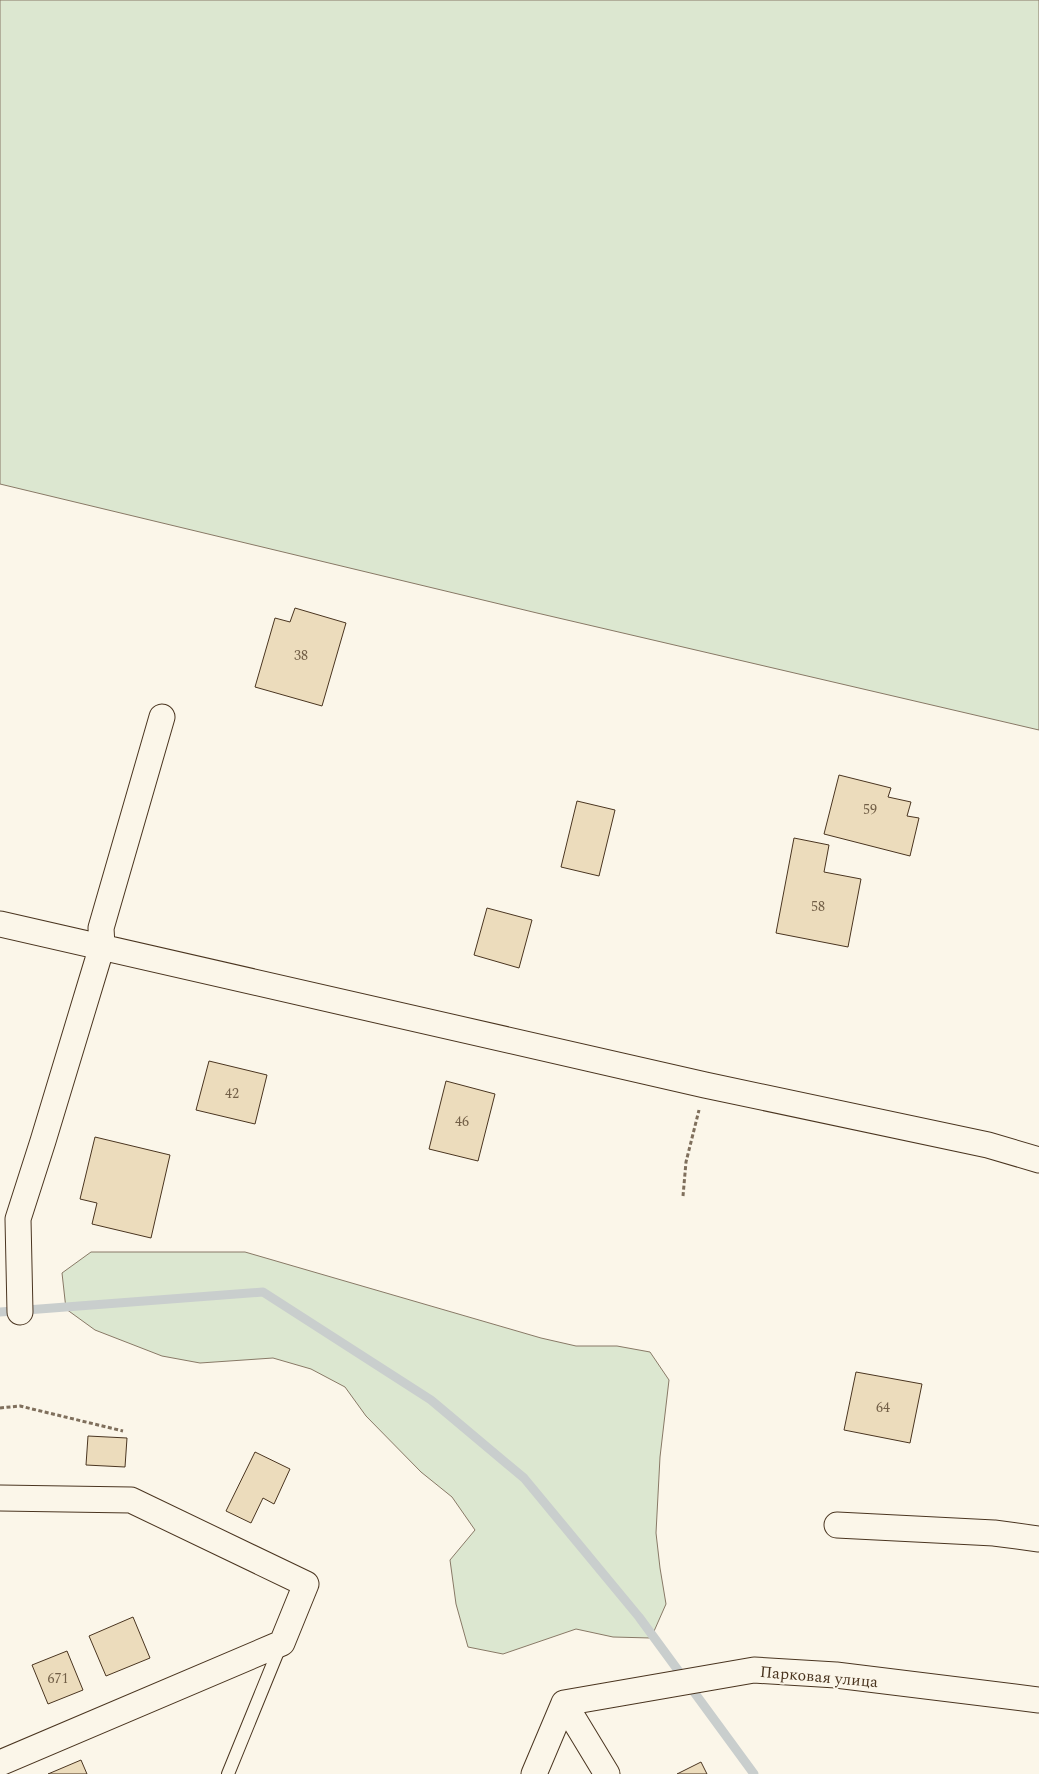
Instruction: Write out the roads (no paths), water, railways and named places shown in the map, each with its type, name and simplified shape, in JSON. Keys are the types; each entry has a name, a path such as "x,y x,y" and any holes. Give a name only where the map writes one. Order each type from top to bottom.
{"street":[{"path":"20,1312 18,1219 102,946 101,928 162,717"},
{"path":"0,924 705,1086 988,1146 1039,1160"},
{"path":"0,1498 131,1500 306,1584 282,1643 0,1763"},
{"path":"837,1525 994,1533 1039,1539"},
{"name":"Парковая улица","path":"564,1703 754,1670 836,1675 1039,1700"},
{"path":"534,1774 564,1703"},
{"path":"564,1703 607,1774"}],"lane":[{"path":"228,1774 282,1643"}],"waterway":[{"path":"0,1312 263,1292 431,1400 524,1478 639,1617 754,1774"}]}
